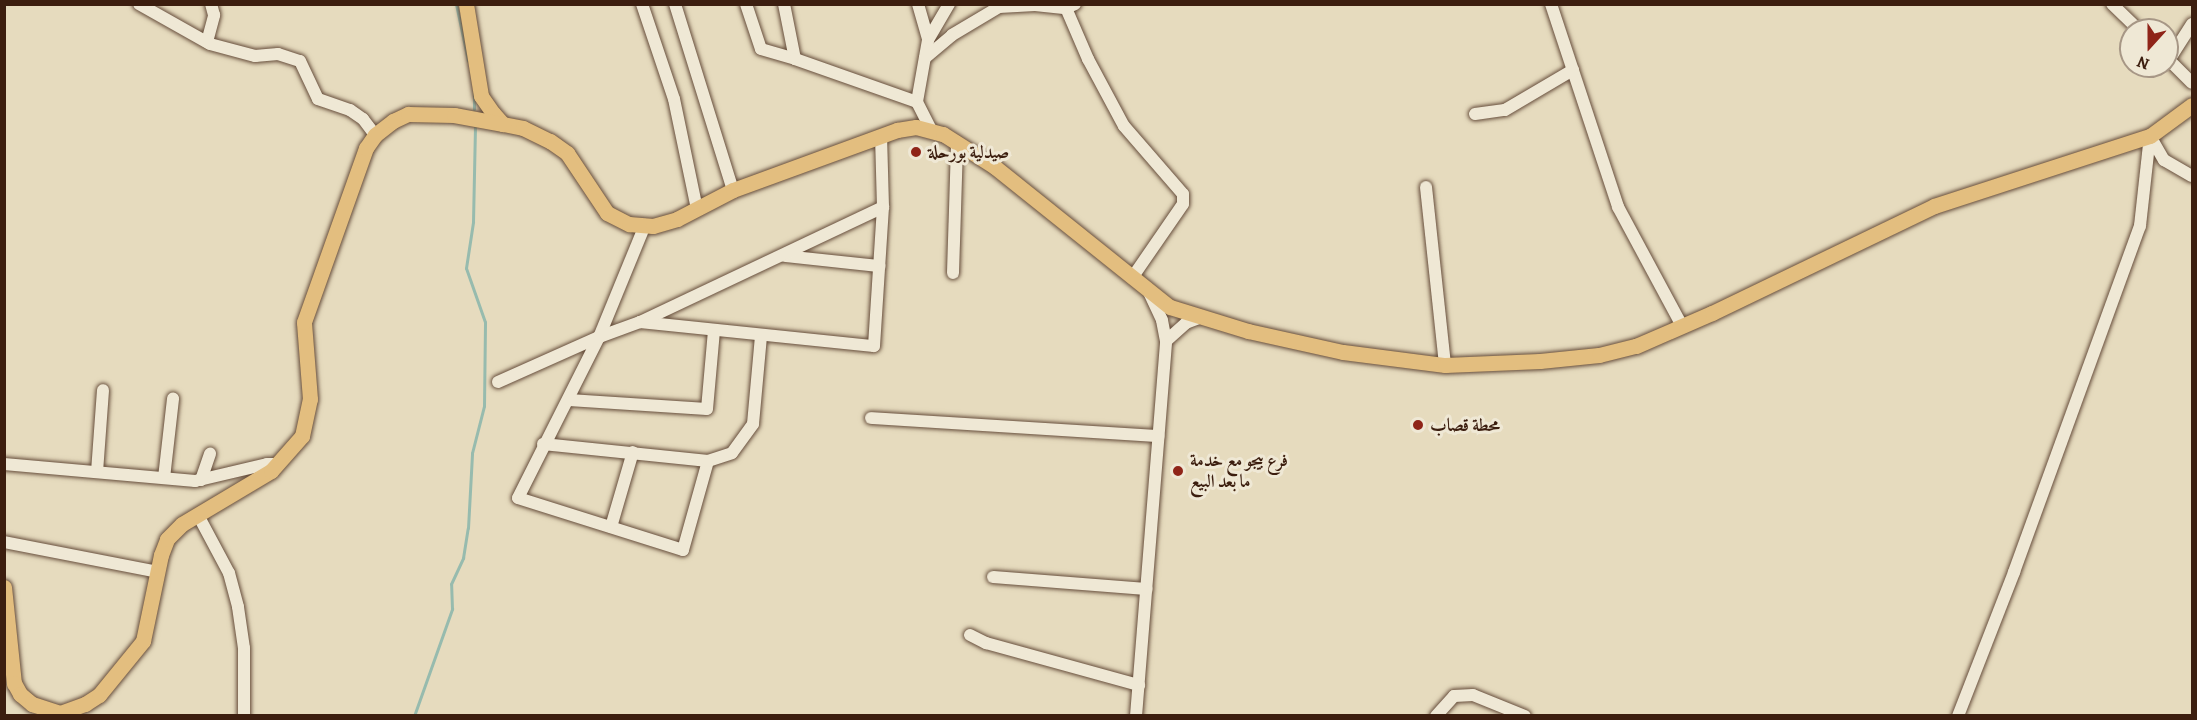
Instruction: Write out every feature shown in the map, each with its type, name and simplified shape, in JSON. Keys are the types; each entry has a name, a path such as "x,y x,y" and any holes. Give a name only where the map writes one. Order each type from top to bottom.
{"main road":[{"path":"466,4 481,96 503,123"},
{"path":"4,587 14,683 20,694 32,704 60,712 85,704 99,695 133,657 143,641 167,539 182,524 278,464 302,436 310,399 304,322 366,148 375,135 393,121 408,114 454,115 523,128 550,141 567,153 607,213 629,224 645,225 677,219 733,190 881,136 916,127 943,134 995,167 1170,307 1248,331 1343,352 1444,365 1540,361 1599,355 1636,346 1934,206 2150,136 2193,105"}],"street":[{"path":"140,4 207,42 255,56 278,54 300,61 318,99 350,110 363,119 375,135"},
{"path":"207,42 214,15 211,4"},
{"path":"642,4 674,99 697,209"},
{"path":"675,4 733,190"},
{"path":"746,4 761,49 917,102"},
{"path":"784,4 795,59"},
{"path":"918,4 928,40"},
{"path":"932,132 917,102 928,40 949,4"},
{"path":"1551,4 1618,207 1682,326"},
{"path":"925,58 951,35 992,9 1035,5 1070,6 1088,59 1124,126 1183,194 1183,204 1132,278"},
{"path":"2179,44 2193,24"},
{"path":"1475,114 1506,110 1573,70"},
{"path":"2179,70 2193,83"},
{"path":"640,322 874,346 883,207 881,136"},
{"path":"2150,136 2164,160 2193,176"},
{"path":"1958,716 2014,572 2140,226 2150,136"},
{"path":"953,273 957,143"},
{"path":"1426,187 1444,365"},
{"path":"498,382 599,337 640,322 883,207"},
{"path":"645,225 599,337 569,400 543,444 518,498 683,550 708,461"},
{"path":"783,256 879,266"},
{"path":"1136,716 1166,341 1162,320 1148,291"},
{"path":"1166,341 1186,324 1202,317"},
{"path":"569,400 707,409 714,331"},
{"path":"543,444 708,461 732,453 753,424 761,336"},
{"path":"98,472 103,390"},
{"path":"164,478 172,399"},
{"path":"872,418 1158,436"},
{"path":"611,527 633,452"},
{"path":"201,480 210,454"},
{"path":"4,464 201,480 267,464 278,464"},
{"path":"198,515 229,573 238,607 244,648 244,716"},
{"path":"4,542 158,572"},
{"path":"993,578 1146,589"},
{"path":"970,635 986,643 1139,685"},
{"path":"1436,716 1454,696 1473,695 1525,716"}],"waterway":[{"path":"456,4 468,61"},
{"path":"474,94 474,109"},
{"path":"414,716 452,609 451,584 463,558 468,528 472,453 484,406 485,322 466,268 473,222 475,127"}],"place":[{"name":"صيدلية بورحلة","path":"916,152"},
{"name":"محطة قصاب","path":"1418,425"},
{"name":"فرع بيجو مع خدمة ما بعد البيع","path":"1178,471"}]}
